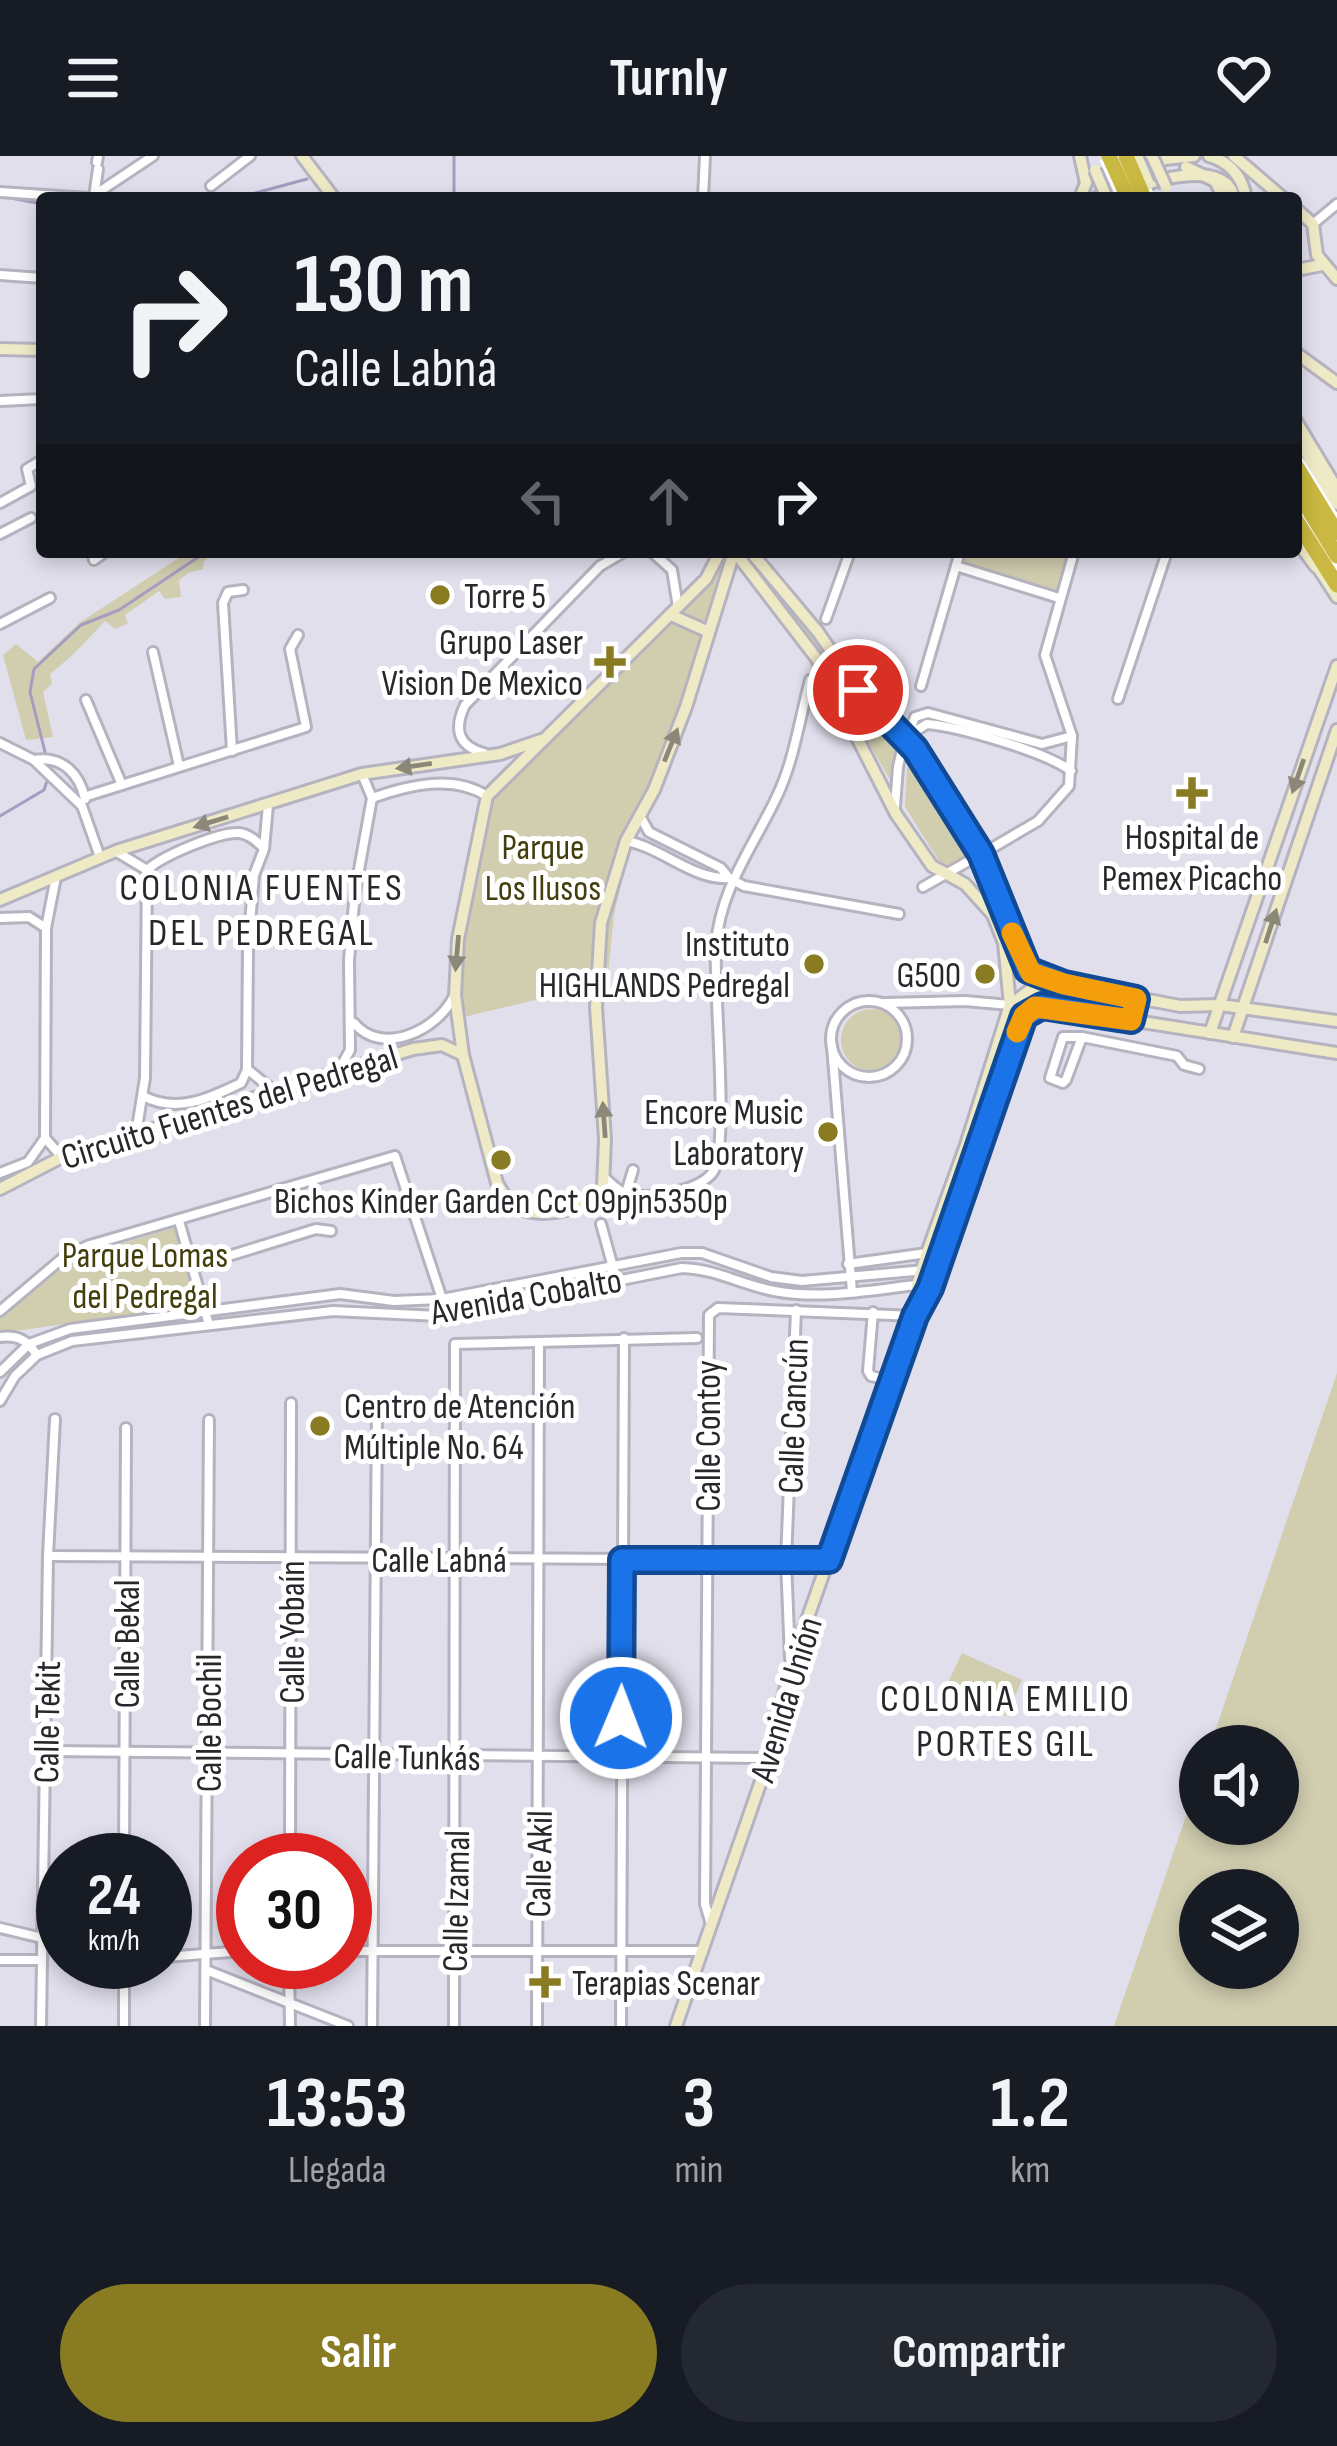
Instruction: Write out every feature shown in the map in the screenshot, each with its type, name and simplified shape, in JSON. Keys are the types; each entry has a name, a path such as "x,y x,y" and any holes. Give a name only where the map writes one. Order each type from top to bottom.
{"highway":[{"path":"1110,160 1142,192"},
{"path":"1110,160 1111,192"},
{"path":"1302,476 1337,533"},
{"path":"1302,486 1337,542"},
{"path":"1302,499 1337,556"},
{"path":"1302,515 1329,571"},
{"path":"1302,530 1337,585"}],"street":[{"path":"101,192 153,156"},
{"path":"211,187 250,156"},
{"path":"703,192 705,156"},
{"path":"1080,156 1086,182 1082,192"},
{"path":"1090,156 1110,160"},
{"path":"1137,156 1144,192"},
{"path":"1117,192 1161,157 1194,156"},
{"path":"1209,156 1220,159 1239,176 1244,192"},
{"path":"1234,156 1276,192"},
{"path":"302,157 329,192"},
{"path":"1161,157 1168,192"},
{"path":"93,192 98,162"},
{"path":"1121,192 1183,166 1212,167 1230,182 1232,192"},
{"path":"1183,166 1215,181 1221,192"},
{"path":"0,192 36,194"},
{"path":"1313,224 1337,204"},
{"path":"1302,214 1313,224 1322,265 1337,279"},
{"path":"1302,269 1322,265"},
{"path":"0,274 36,277"},
{"path":"0,349 36,350"},
{"path":"1302,357 1337,383"},
{"path":"0,400 36,399"},
{"path":"1302,432 1337,489"},
{"path":"1302,446 1337,504"},
{"path":"0,503 31,486 26,469 36,463"},
{"path":"0,534 31,518"},
{"path":"1302,542 1329,571 1337,597"},
{"path":"500,754 476,751 462,740 456,723 465,705 600,566 614,558"},
{"path":"659,558 672,570 675,611"},
{"path":"714,558 706,579 487,796 458,939 454,995 463,1054 497,1183 514,1206 538,1213 572,1207 598,1195 605,1178 597,963 601,923 626,841 686,707 732,558"},
{"path":"719,558 728,566"},
{"path":"740,558 817,658 896,814 932,866 965,884 993,915 1007,956 1010,1004"},
{"path":"756,558 818,632 858,690 907,735 987,851 1028,970 1064,984 1136,999 1337,1022"},
{"path":"826,619 848,558"},
{"path":"920,686 958,558"},
{"path":"923,887 987,851 1064,796 1072,772 1072,736 1045,655 1072,558"},
{"path":"1118,699 1165,558"},
{"path":"956,566 1060,598"},
{"path":"232,752 223,603 228,592 243,590"},
{"path":"0,624 50,598"},
{"path":"675,611 709,632"},
{"path":"84,801 122,784 306,727 290,649 298,635"},
{"path":"153,652 179,766"},
{"path":"1210,1033 1337,666"},
{"path":"605,1178 626,1193 659,1194 702,1181 713,1172 719,1156 719,919 732,879 780,791 810,680"},
{"path":"86,700 122,784"},
{"path":"896,814 895,788 907,735 915,717 928,713 1059,762 1072,772"},
{"path":"1233,1037 1337,730"},
{"path":"999,738 1042,744 1072,736"},
{"path":"0,900 100,856 362,774 500,754 547,738"},
{"path":"0,743 40,762 65,765 76,775 100,856"},
{"path":"40,762 67,791 84,801"},
{"path":"338,1071 350,1049 349,960 372,797 362,774"},
{"path":"372,797 422,783 473,787 487,796"},
{"path":"143,1096 158,1104 176,1105 206,1100 241,1083 247,1069 254,875 265,849 268,805"},
{"path":"640,815 649,832 722,868 744,886 899,914"},
{"path":"147,870 164,857 232,834 252,837 265,849"},
{"path":"626,841 644,844 716,879 732,879"},
{"path":"116,851 147,870"},
{"path":"136,1134 143,1096 147,870"},
{"path":"0,1173 28,1162 45,1138 46,928 56,875"},
{"path":"0,918 29,917 46,928"},
{"path":"852,1292 831,1034 841,1013 861,1002 1010,1004 1030,990 1064,984"},
{"path":"351,1016 363,1033 384,1039 434,1024 454,995"},
{"path":"1136,999 1131,1020 1337,1053"},
{"path":"832,1046 836,1058 856,1075 869,1078 894,1069 903,1059 908,1033 895,1010 884,1004"},
{"name":"Avenida Unión","path":"928,1271 927,1253 1010,1004"},
{"name":"Avenida Unión","path":"676,2026 769,1758 791,1665 1020,1024 1029,1011 1042,1006 1131,1020"},
{"path":"1082,1036 1066,1080 1049,1078 1063,1037 1082,1036 1178,1056 1184,1065 1199,1069"},
{"name":"Circuito Fuentes del Pedregal","path":"0,1189 62,1157 338,1071 433,1045 463,1054"},
{"path":"247,1069 274,1091"},
{"path":"45,1138 62,1157"},
{"path":"0,1311 65,1256 90,1245 395,1156 442,1299"},
{"path":"626,1193 632,1170"},
{"path":"179,1221 208,1325"},
{"path":"601,1224 616,1278"},
{"path":"193,1267 316,1229 331,1231"},
{"name":"Avenida Cobalto","path":"0,1372 29,1344 70,1330 340,1294 442,1299 654,1256 702,1253 772,1277 802,1281 928,1271"},
{"path":"848,1264 927,1253"},
{"name":"Avenida Cobalto","path":"37,1355 72,1341 333,1311 439,1316 682,1268 702,1269 800,1296 924,1287"},
{"name":"Calle Contoy","path":"712,1928 705,1904 707,1337 710,1315 718,1308 796,1310"},
{"path":"796,1310 917,1310"},
{"name":"Calle Cancún","path":"791,1665 786,1561 796,1310"},
{"path":"873,1312 868,1371 892,1381"},
{"path":"0,1337 14,1336 37,1355 15,1376 0,1401"},
{"path":"621,2026 624,1338"},
{"path":"539,1342 698,1338"},
{"name":"Calle Izamal","path":"454,2026 455,1344 539,1342"},
{"name":"Calle Akil","path":"537,2026 542,1559 539,1342"},
{"name":"Calle Yobaín","path":"290,1833 291,1403"},
{"path":"372,1854 377,1408"},
{"name":"Calle Tekit","path":"45,1833 48,1556 55,1419"},
{"name":"Calle Bochil","path":"206,2026 209,1420"},
{"name":"Calle Bekal","path":"124,1833 126,1428"},
{"name":"Calle Labná","path":"48,1556 829,1560"},
{"name":"Calle Tunkás","path":"46,1751 769,1758"},
{"path":"0,1928 36,1937"},
{"path":"372,1951 704,1951"},
{"path":"192,1956 216,1954"},
{"path":"0,1960 36,1960"},
{"path":"206,1970 348,2026"},
{"name":"Calle Tekit","path":"41,1989 41,2026"},
{"path":"124,1989 124,2026"},
{"path":"290,1989 290,2026"},
{"path":"372,1989 372,2026"}],"green space":[{"path":"179,558 208,558 203,569 179,580 181,597 165,599 159,591 125,615 128,623 115,629 105,621 50,674 52,684 43,692 53,737 26,740 3,655 16,644 38,662 79,623"},
{"name":"Parque Los Ilusos","path":"715,558 732,558 630,845 614,915 607,983 464,1017 458,939 487,796 671,616"},
{"path":"746,558 752,558 900,737 892,783 819,658"},
{"path":"961,558 1069,558 1058,594 960,563"},
{"path":"908,745 979,851 949,868 939,861 905,807"},
{"path":"872,1009 894,1018 903,1040 894,1062 872,1071 850,1062 841,1040 850,1018"},
{"name":"Parque Lomas del Pedregal","path":"177,1227 199,1306 0,1333 0,1317 70,1259"},
{"path":"1337,1373 1337,2026 1114,2026 1179,1836 1179,1845 1299,1845 1299,1725 1217,1725"},
{"path":"962,1653 1022,1680 1006,1716 945,1689"}],"waterway":[{"path":"454,156 454,192"},
{"path":"259,192 307,179"},
{"path":"0,196 36,203"},
{"path":"49,768 30,692 34,669 81,625 119,610 197,558"},
{"path":"0,816 44,790 48,778"}],"slow traffic":[{"path":"1012,933 1031,973 1136,999 1131,1020 1035,1007 1024,1016 1017,1032"}],"place":[{"name":"Torre 5","path":"440,595"},
{"name":"Grupo Laser Vision De Mexico","path":"610,662"},
{"name":"Hospital de Pemex Picacho","path":"1192,793"},
{"name":"Instituto HIGHLANDS Pedregal","path":"814,964"},
{"name":"G500","path":"985,974"},
{"name":"Encore Music Laboratory","path":"828,1132"},
{"name":"Bichos Kinder Garden Cct 09pjn5350p","path":"501,1160"},
{"name":"Centro de Atención Múltiple No. 64","path":"320,1426"},
{"name":"Terapias Scenar","path":"545,1982"}],"district":[{"name":"COLONIA FUENTES DEL PEDREGAL","path":"262,908"},
{"name":"COLONIA EMILIO PORTES GIL","path":"1006,1720"}],"route":[{"path":"621,1718 622,1560 829,1560 1024,1016 1042,1006 1131,1020 1136,1009 1136,999 1041,978 1028,970 981,854 915,749 858,690"}]}
